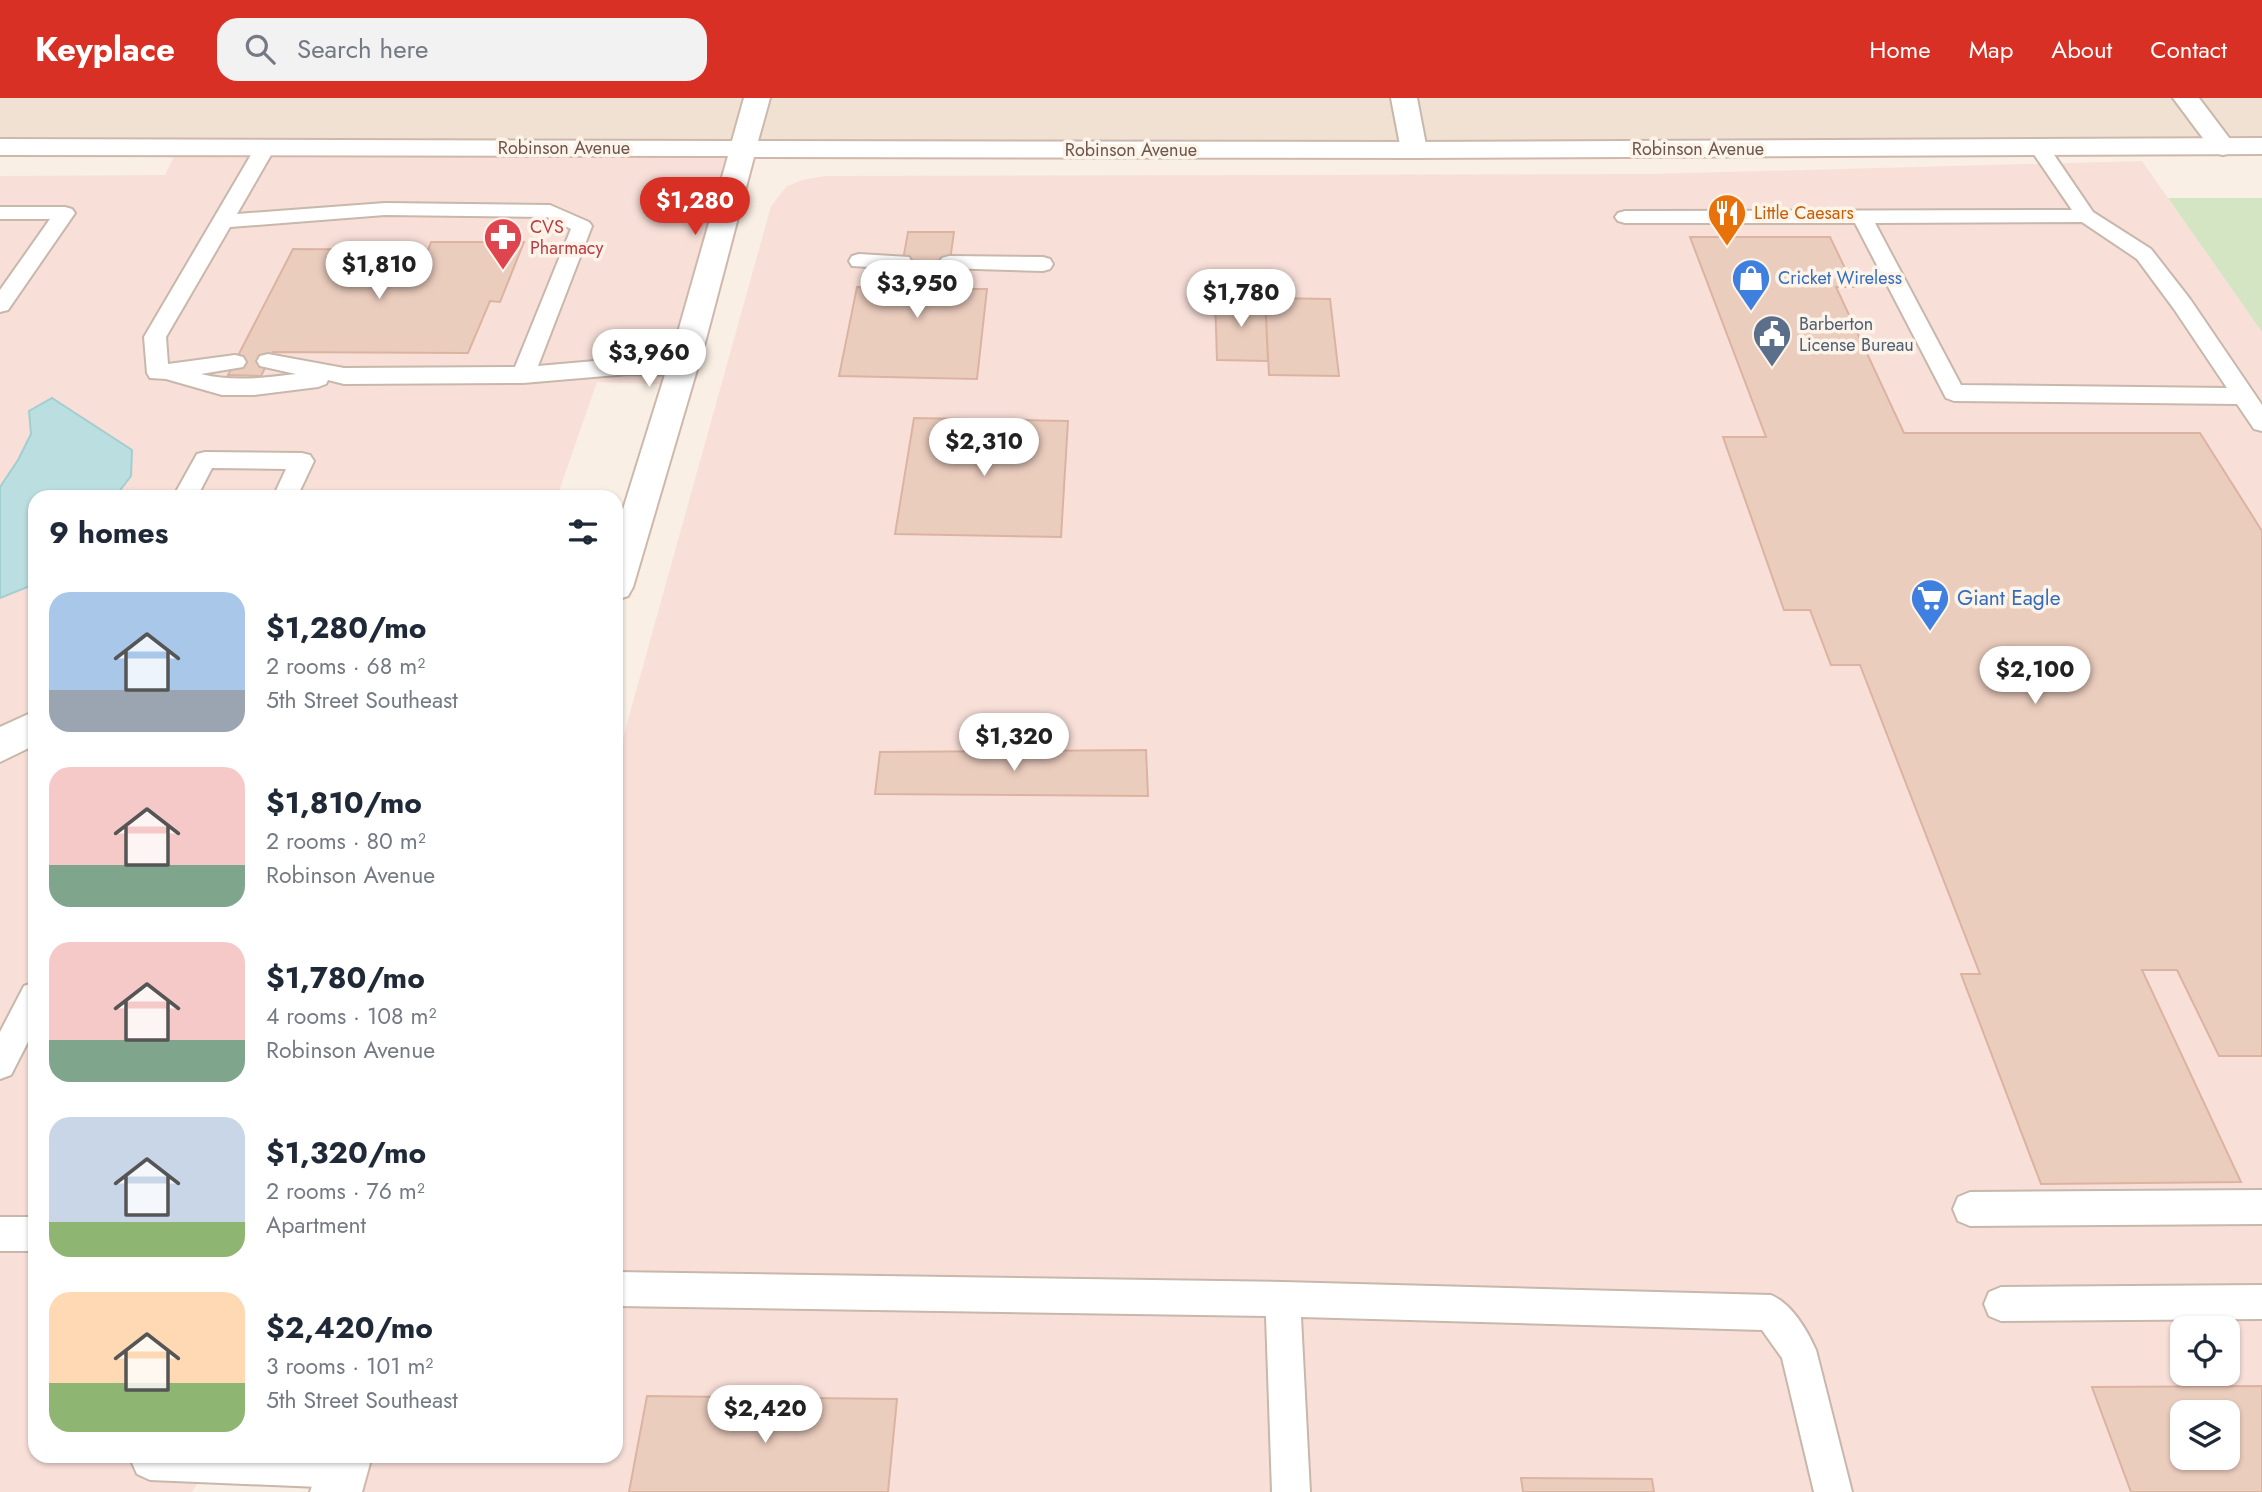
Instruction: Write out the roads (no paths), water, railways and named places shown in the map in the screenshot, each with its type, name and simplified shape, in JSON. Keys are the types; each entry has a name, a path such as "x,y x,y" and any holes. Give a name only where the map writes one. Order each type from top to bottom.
{"main road":[{"path":"623,564 683,367 757,98"},
{"path":"1404,98 1414,150"},
{"path":"2186,98 2223,147"},
{"name":"Robinson Avenue","path":"0,147 1414,150 2262,146"},
{"path":"0,746 28,730"}],"lane":[{"path":"2039,147 2086,216 2144,254 2262,423"},
{"path":"158,373 155,337 265,148"},
{"path":"223,221 385,209 550,211 582,226 523,375"},
{"path":"0,213 65,213 0,305"},
{"path":"1625,217 2086,216"},
{"path":"1862,217 1954,393 2244,396"},
{"path":"859,261 902,262"},
{"path":"949,263 1043,264"},
{"path":"268,361 344,376"},
{"path":"158,373 235,362"},
{"path":"158,373 222,387 254,387 344,376 523,375 629,366 683,367"},
{"path":"189,490 205,460 302,461 288,490"},
{"path":"0,1064 28,1010"},
{"path":"1970,1209 2262,1207"},
{"path":"0,1234 28,1234"},
{"path":"623,1289 1283,1299 1771,1313 1798,1350 1833,1492"},
{"path":"1283,1299 1291,1492"},
{"path":"2001,1304 2262,1302"},
{"path":"185,1463 342,1472"}],"water":[{"path":"52,398 132,450 131,476 120,490 28,490 28,587 0,598 0,487 31,434 29,411"}],"place":[{"name":"Little Caesars","path":"1727,247"},
{"name":"CVS Pharmacy","path":"503,271"},
{"name":"Cricket Wireless","path":"1751,312"},
{"name":"Barberton License Bureau","path":"1772,368"},
{"name":"Giant Eagle","path":"1930,632"}]}
